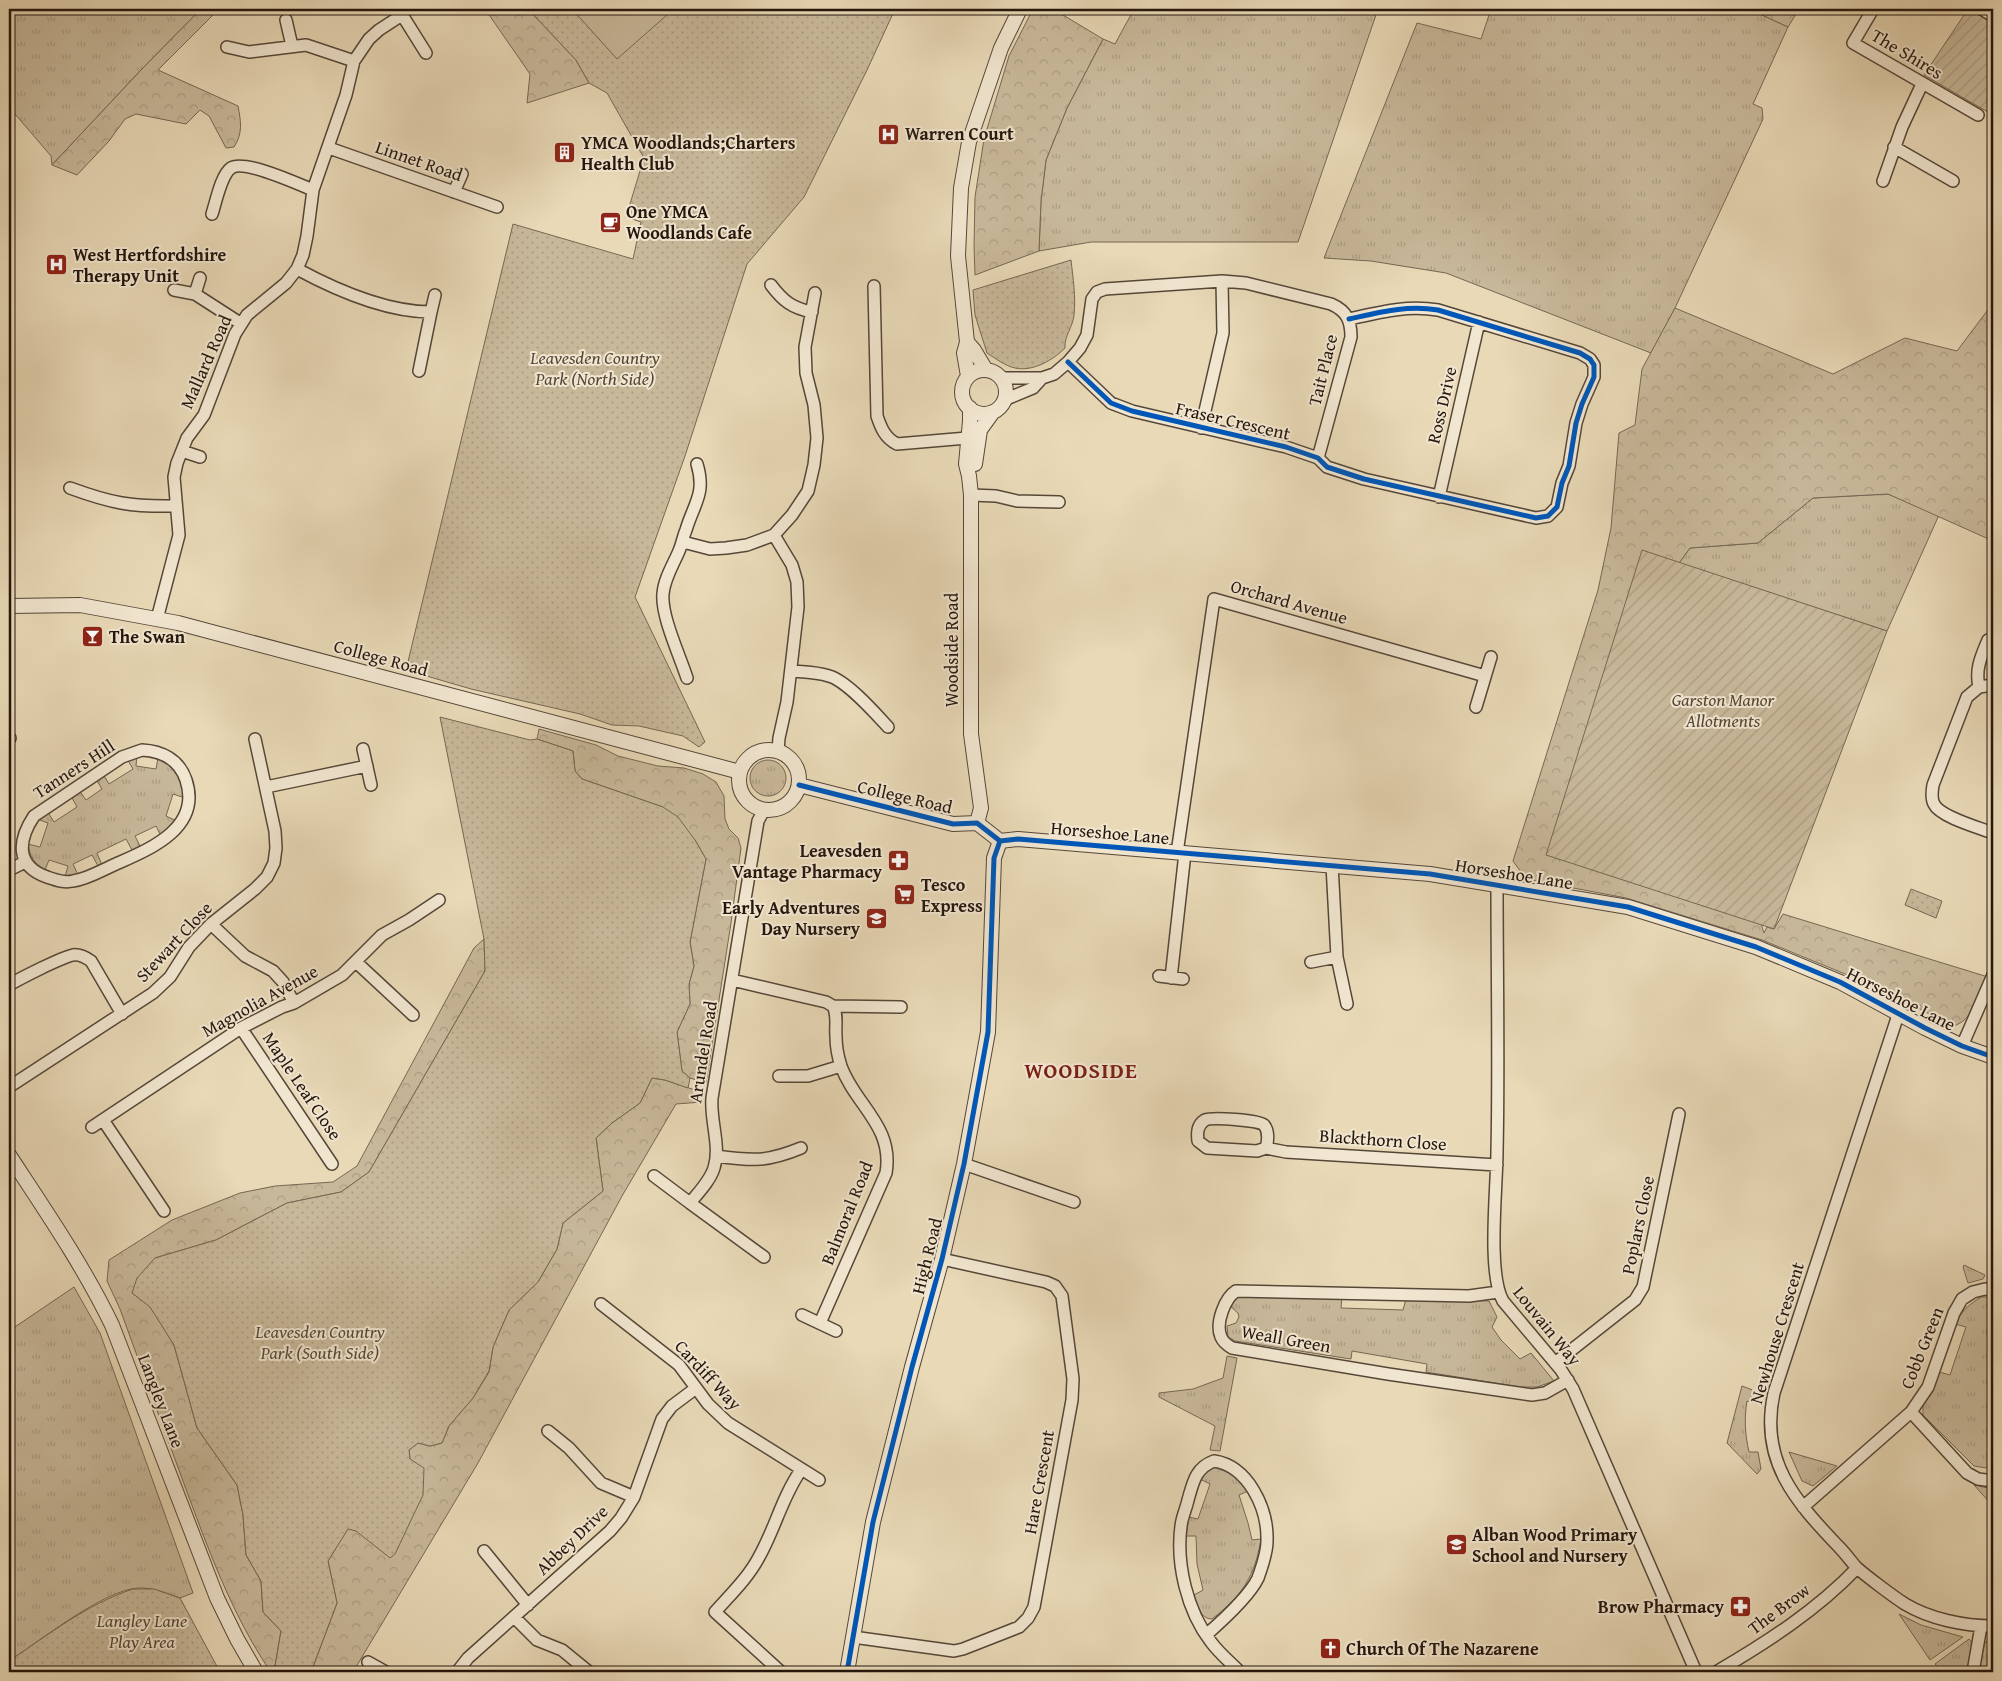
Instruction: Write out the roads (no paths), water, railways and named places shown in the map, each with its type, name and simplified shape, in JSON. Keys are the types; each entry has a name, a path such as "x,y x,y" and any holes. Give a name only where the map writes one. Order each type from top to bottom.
{"street":[{"path":"968,376 964,353 967,342 958,256 961,188 969,142 1001,48 1020,9"},
{"name":"The Shires","path":"1873,9 1853,43 1978,115"},
{"path":"1982,9 1993,16"},
{"name":"Mallard Road","path":"157,619 179,535 174,477 182,452 188,438 204,414 234,334 240,324 247,315 286,283 297,269 303,255 307,236 313,190 346,96 354,62 369,39 400,12 426,54"},
{"path":"286,20 292,46"},
{"path":"227,47 249,52 306,45 354,62"},
{"path":"1883,181 1912,101 1922,84"},
{"path":"1894,147 1953,181"},
{"name":"Linnet Road","path":"329,148 497,207"},
{"path":"212,214 224,178 236,166 249,166 313,190"},
{"path":"454,192 462,174"},
{"path":"297,269 348,294 417,312 431,312"},
{"path":"195,294 200,278"},
{"path":"1201,428 1222,333 1222,281"},
{"path":"1001,378 1042,378 1054,374 1080,348 1087,335 1092,299 1097,292 1117,287 1222,281 1246,283 1331,304 1341,308 1349,319 1401,308 1418,307 1438,310 1479,322"},
{"path":"771,285 788,304 812,312"},
{"path":"874,286 877,416 882,430 889,440 896,444 967,438"},
{"path":"174,290 195,294 240,324"},
{"path":"683,542 710,549 726,548 746,545 774,535 792,516 808,491 814,465 816,438 815,418 805,363 815,293"},
{"path":"419,371 435,295"},
{"name":"Tait Place","path":"1318,458 1351,337 1349,319"},
{"name":"Fraser Crescent","path":"1068,362 1111,403 1132,411 1286,447 1318,458 1328,467 1364,479 1536,518 1548,516 1557,507 1562,483 1569,466 1576,423 1594,377 1594,365 1590,359 1580,353 1479,322"},
{"name":"Ross Drive","path":"1438,497 1479,322"},
{"path":"967,342 986,370"},
{"path":"1004,400 1005,385 1001,378 992,371 980,370 968,376 965,381 962,393 966,404 981,413 993,412 1004,400 1033,388 1042,378"},
{"name":"Woodside Road","path":"970,408 966,464 971,495 971,734 981,808 976,823"},
{"name":"Woodside Road","path":"969,476 975,465 980,430 993,412"},
{"path":"182,452 200,457"},
{"path":"687,678 662,600 666,580 683,542 700,493 701,482 696,464"},
{"path":"70,488 106,501 130,506 175,506"},
{"path":"971,495 996,496 1016,501 1058,502"},
{"path":"774,535 792,565 797,582 798,607 791,672 778,752"},
{"name":"Orchard Avenue","path":"1181,853 1214,599 1485,676"},
{"name":"College Road","path":"9,606 80,605 157,619 740,772"},
{"path":"1979,687 1978,663 1988,640"},
{"path":"1476,707 1491,657"},
{"path":"791,672 832,676 862,700 888,727"},
{"path":"1993,685 1979,687 1970,693 1964,701 1932,785 1933,803 1944,814 1993,833"},
{"name":"Stewart Close","path":"9,1087 153,992 170,977 189,947 211,924 255,889 267,876 274,863 276,848 256,739"},
{"path":"363,749 372,785"},
{"name":"Tanners Hill","path":"142,750 155,751 172,760 183,773 188,791 188,803 185,814 176,830 163,840 128,858 72,882 60,881 42,875 25,862 22,854 23,840 26,828 34,816 122,756 142,750"},
{"path":"768,750 778,752 792,761 799,776 799,785 796,794 790,802 773,810 764,810 746,800 739,782 740,772 751,756 768,750"},
{"path":"266,787 367,766"},
{"name":"College Road","path":"799,785 952,824 976,823"},
{"name":"Arundel Road","path":"690,1203 711,1175 716,1156 711,1110 712,1098 758,821 764,810"},
{"path":"976,823 1000,841"},
{"name":"Horseshoe Lane","path":"1000,841 1018,839 1430,874 1628,907 1756,947 1840,982 1962,1046 1993,1057"},
{"name":"High Road","path":"847,1672 873,1522 912,1367 942,1259 964,1164 988,1032 994,858 1000,841"},
{"path":"1171,978 1181,853"},
{"path":"9,870 25,862"},
{"path":"1332,865 1337,957 1347,1004"},
{"name":"Louvain Way","path":"1497,886 1497,1164 1494,1263 1498,1292 1503,1301 1568,1380 1696,1672"},
{"name":"Magnolia Avenue","path":"92,1127 241,1028 282,1007 294,1003 342,975 382,935 439,900"},
{"path":"211,924 245,956 273,971 283,982 294,1003"},
{"path":"11,980 73,955 83,956 91,961 122,1014"},
{"path":"1311,962 1337,957"},
{"path":"356,962 414,1015"},
{"path":"1962,1046 1993,975"},
{"path":"732,980 826,1002 833,1006 901,1007"},
{"name":"Balmoral Road","path":"820,1323 884,1181 888,1164 888,1154 882,1133 874,1117 852,1087 841,1066 833,1006"},
{"name":"Newhouse Crescent","path":"1899,1012 1783,1366 1770,1412 1772,1448 1785,1481 1803,1507 1857,1568 1905,1604 1959,1623 1993,1626"},
{"name":"Maple Leaf Close","path":"241,1028 332,1164"},
{"path":"779,1076 808,1076 841,1066"},
{"name":"Poplars Close","path":"1555,1363 1635,1300 1643,1287 1679,1114"},
{"name":"Blackthorn Close","path":"1266,1148 1268,1142 1267,1132 1265,1126 1258,1122 1208,1119 1199,1125 1198,1141 1207,1148 1257,1151 1266,1148 1286,1152 1497,1164"},
{"path":"103,1120 164,1211"},
{"path":"716,1156 744,1160 770,1160 801,1148"},
{"name":"Langley Lane","path":"9,1155 68,1245 100,1300 112,1325 217,1598 256,1672"},
{"path":"964,1164 1074,1202"},
{"path":"654,1176 764,1258"},
{"name":"Hare Crescent","path":"854,1637 954,1651 963,1650 1018,1627 1028,1618 1034,1607 1072,1400 1073,1379 1062,1296 1055,1286 1046,1282 942,1259"},
{"name":"Cobb Green","path":"1803,1507 1911,1412 1928,1387 1954,1312 1962,1299 1973,1292 1984,1289 1993,1290"},
{"name":"Weall Green","path":"1498,1292 1469,1296 1236,1290 1228,1296 1224,1303 1220,1330 1225,1343 1232,1348 1522,1394 1544,1393 1568,1380"},
{"name":"Cardiff Way","path":"601,1304 670,1356 708,1404 728,1423 819,1480"},
{"path":"802,1315 836,1331"},
{"name":"Abbey Drive","path":"457,1672 468,1658 610,1532 634,1497 662,1419 672,1406 696,1388"},
{"name":"Cobb Green","path":"1911,1412 1967,1473 1978,1479 1993,1481"},
{"path":"548,1431 569,1448 601,1483 634,1497"},
{"path":"1206,1635 1247,1593 1257,1580 1267,1542 1266,1526 1252,1486 1230,1466 1214,1461 1201,1467 1196,1476 1181,1524 1180,1556 1189,1600 1206,1635 1211,1643 1240,1672"},
{"path":"781,1672 715,1612 745,1578 758,1559 784,1499 801,1470"},
{"path":"484,1551 528,1605"},
{"name":"The Brow","path":"1716,1672 1762,1645 1808,1612 1857,1568"},
{"path":"514,1617 537,1640 562,1650 589,1672"},
{"path":"1973,1672 1981,1626"},
{"path":"368,1662 386,1672"}],"place":[{"name":"Warren Court","path":"889,134"},
{"name":"YMCA Woodlands;Charters Health Club","path":"565,153"},
{"name":"One YMCA Woodlands Cafe","path":"610,222"},
{"name":"West Hertfordshire Therapy Unit","path":"57,265"},
{"name":"The Swan","path":"93,637"},
{"name":"Leavesden Vantage Pharmacy","path":"898,861"},
{"name":"Tesco Express","path":"905,895"},
{"name":"Early Adventures Day Nursery","path":"876,918"},
{"name":"Alban Wood Primary School and Nursery","path":"1456,1545"},
{"name":"Brow Pharmacy","path":"1740,1607"},
{"name":"Church Of The Nazarene","path":"1330,1649"}],"district":[{"name":"WOODSIDE","path":"1081,1070"}],"park label":[{"name":"Leavesden Country Park (North Side)","path":"595,368"},
{"name":"Garston Manor Allotments","path":"1723,710"},
{"name":"Leavesden Country Park (South Side)","path":"320,1342"},
{"name":"Langley Lane Play Area","path":"142,1631"}]}
